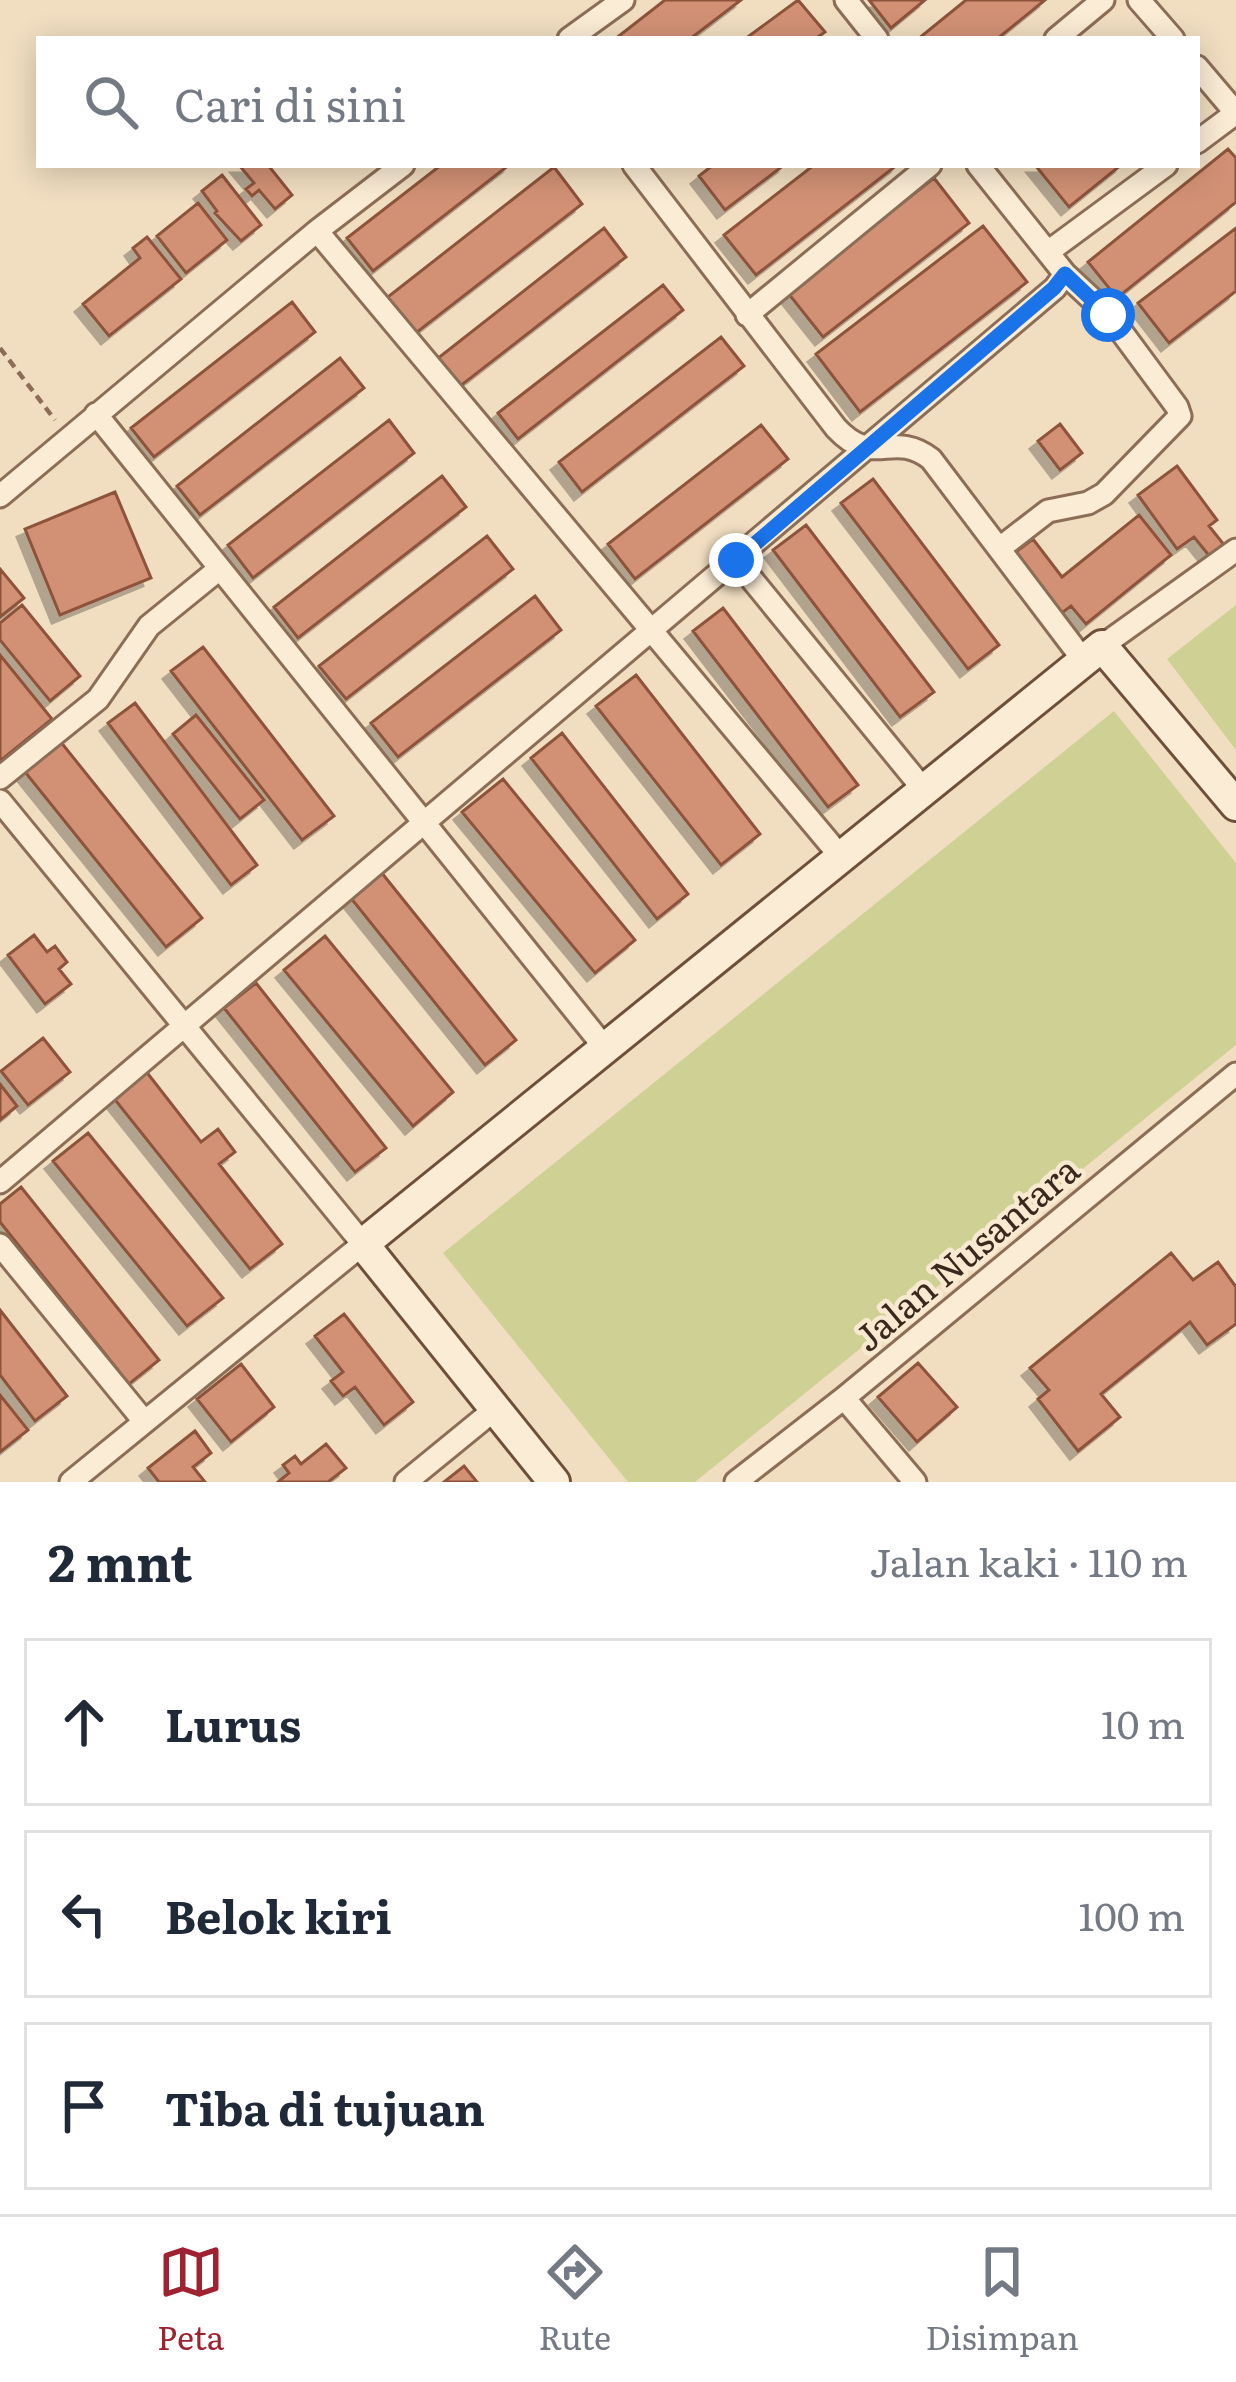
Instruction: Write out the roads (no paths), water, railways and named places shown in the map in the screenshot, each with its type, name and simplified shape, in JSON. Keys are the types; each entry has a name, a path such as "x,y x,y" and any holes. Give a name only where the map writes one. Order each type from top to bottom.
{"main road":[{"path":"554,1482 363,1244 1093,653 1236,805"}],"street":[{"path":"573,36 622,0"},
{"path":"846,0 875,36"},
{"path":"1060,36 1102,0"},
{"path":"1139,0 1170,36"},
{"path":"1200,71 1236,113 1200,140"},
{"path":"0,496 316,231 399,168"},
{"path":"636,168 849,442 866,450 902,446 924,454 1093,653 1236,550"},
{"path":"747,315 926,168"},
{"path":"980,168 1065,274 1108,315 1180,416 1104,494 1088,503 1048,511 1000,548"},
{"path":"1048,252 1162,168"},
{"path":"316,231 841,857"},
{"path":"0,1182 866,450 1065,274"},
{"path":"96,414 605,1048"},
{"path":"736,560 924,790"},
{"path":"0,778 98,699 149,626 218,570"},
{"path":"2,808 186,1024 363,1244 71,1482"},
{"name":"Jalan Nusantara","path":"736,1482 1236,1074"},
{"path":"0,1245 144,1420"},
{"path":"844,1398 915,1482"},
{"path":"406,1482 494,1410"}]}
